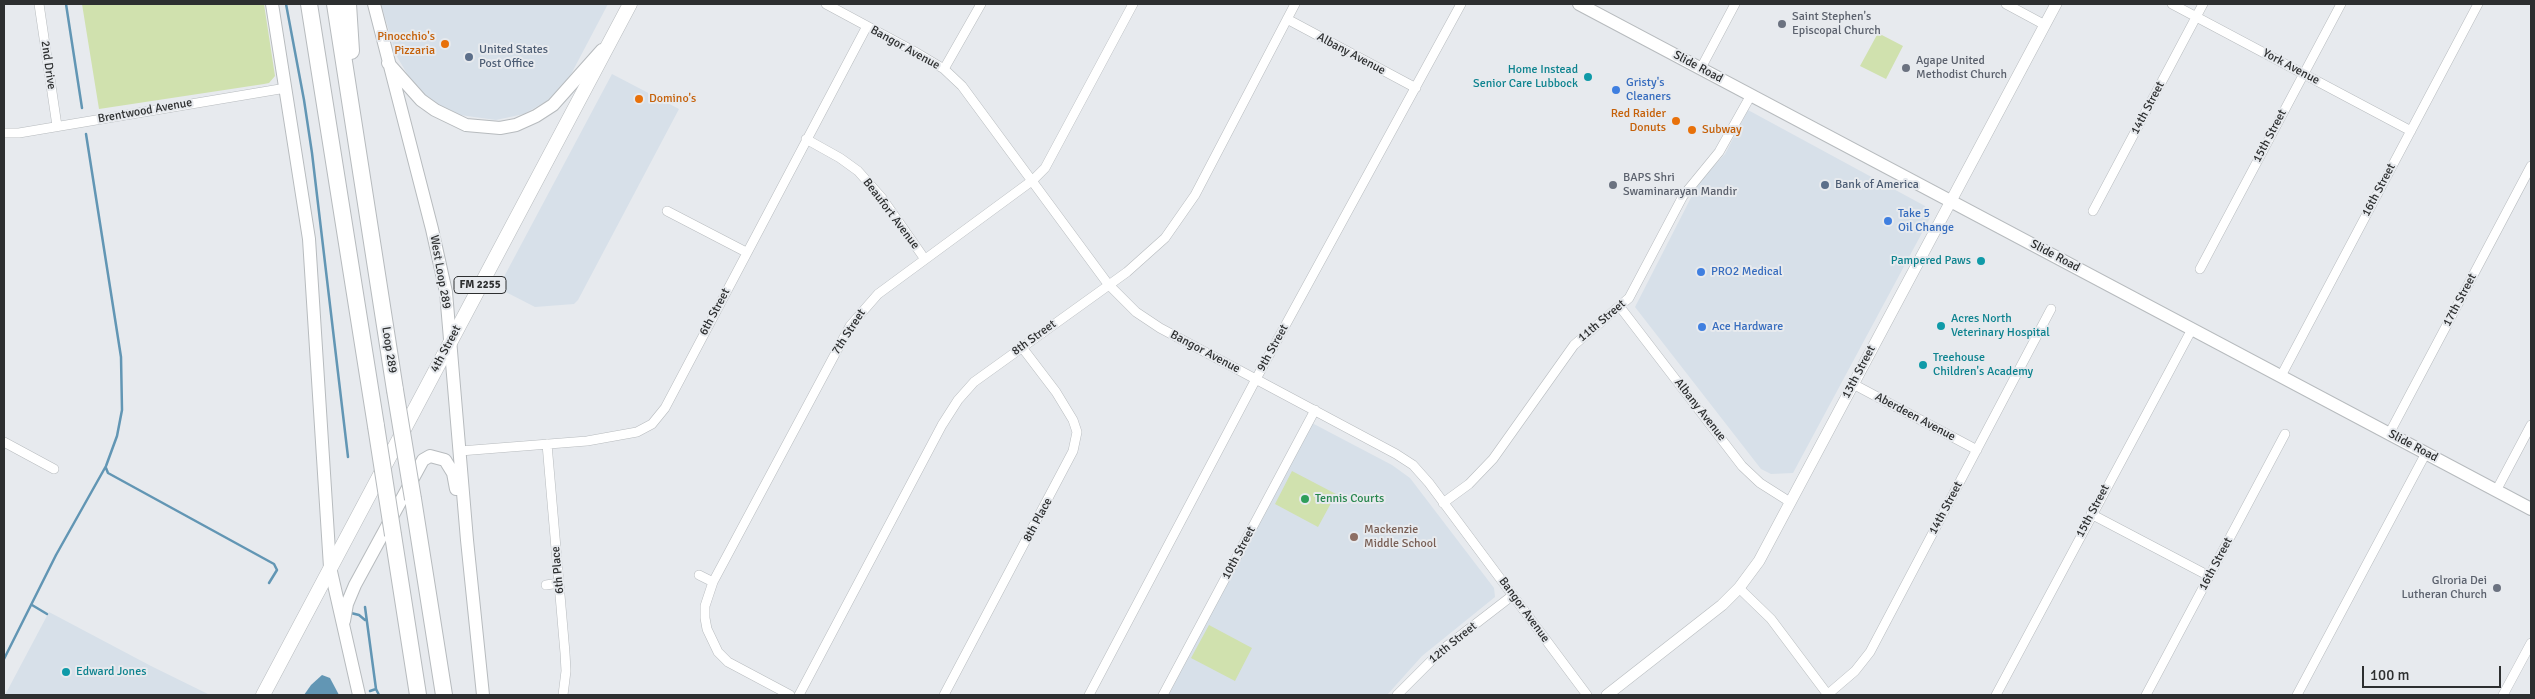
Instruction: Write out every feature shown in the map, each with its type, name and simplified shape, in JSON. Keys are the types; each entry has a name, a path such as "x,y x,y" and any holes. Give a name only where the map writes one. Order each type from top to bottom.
{"highway":[{"path":"299,4 304,33 326,114"},
{"name":"Loop 289","path":"309,4 418,695"},
{"name":"Loop 289","path":"334,4 444,695"},
{"path":"348,4 356,141"}],"main road":[{"path":"272,4 309,239 330,567 359,695"},
{"name":"West Loop 289","path":"374,4 446,292 466,540 482,695"},
{"name":"4th Street","path":"263,695 630,4"},
{"name":"Slide Road","path":"1580,4 2531,509"},
{"path":"387,61 421,100 435,110 466,125 500,128 529,119 553,105 609,43"},
{"path":"343,629 347,604 355,585 423,460 430,456 445,460 453,473 466,540"}],"street":[{"name":"2nd Drive","path":"39,4 57,126"},
{"name":"Bangor Avenue","path":"826,4 944,70 972,97 1108,284 1136,312 1160,328 1315,410 1413,465 1587,695"},
{"path":"944,70 980,4"},
{"name":"7th Street","path":"790,695 728,662 718,652 706,630 705,618 705,606 713,582 850,326 878,294 924,258 1033,180 1045,168 1133,4"},
{"name":"8th Street","path":"799,695 942,425 958,400 974,382 1147,255 1180,219 1195,195 1295,4"},
{"name":"9th Street","path":"1089,695 1256,379 1461,4"},
{"path":"1701,68 1735,4"},
{"path":"2006,4 2045,25"},
{"name":"13th Street","path":"1607,695 1711,615 1739,588 1759,561 2056,4"},
{"name":"York Avenue","path":"2172,4 2411,130"},
{"name":"14th Street","path":"2093,212 2203,4"},
{"name":"15th Street","path":"2200,269 2341,4"},
{"name":"16th Street","path":"2281,376 2478,4"},
{"name":"Albany Avenue","path":"1287,19 1416,88"},
{"name":"6th Street","path":"460,451 622,436 637,432 652,424 665,408 867,26"},
{"name":"Brentwood Avenue","path":"4,133 19,133 286,88"},
{"name":"11th Street","path":"1443,503 1468,484 1493,459 1574,345 1620,307 1638,284 1683,196 1719,152 1751,95"},
{"name":"Beaufort Avenue","path":"806,139 840,158 871,184 924,258"},
{"name":"17th Street","path":"2389,434 2531,166"},
{"path":"667,211 746,252"},
{"name":"Albany Avenue","path":"1620,307 1742,466 1760,483 1790,502"},
{"name":"14th Street","path":"1828,695 1855,671 1870,652 2051,309"},
{"name":"15th Street","path":"1996,695 2192,329"},
{"name":"8th Place","path":"944,695 1074,451 1076,432 1073,420 1056,392 1021,346"},
{"name":"Aberdeen Avenue","path":"1853,384 1977,450"},
{"name":"10th Street","path":"1163,695 1315,410"},
{"path":"2496,490 2531,425"},
{"name":"16th Street","path":"2146,695 2285,434"},
{"path":"4,442 54,469"},
{"name":"6th Place","path":"547,444 566,671 563,695"},
{"path":"2297,695 2426,453"},
{"path":"2092,514 2210,576"},
{"path":"699,575 713,582"},
{"path":"546,584 559,584"},
{"path":"1739,588 1771,619 1828,695"},
{"name":"12th Street","path":"1397,695 1443,649 1513,595"},
{"path":"2503,695 2531,643"}],"shaded area":[{"path":"381,4 608,4 568,80 552,98 524,114 496,120 460,115 433,102 422,92 409,77 396,55"},
{"path":"612,74 679,109 578,300 574,304 535,307 498,288"},
{"path":"1748,110 1925,206 1930,218 1793,473 1771,474 1761,469 1635,307 1699,182 1725,154"},
{"name":"Mackenzie Middle School","path":"1312,423 1392,465 1410,478 1494,588 1495,597 1422,656 1387,695 1167,695"},
{"path":"49,612 151,666 210,695 5,695"}],"green space":[{"path":"82,4 264,4 275,76 269,83 264,84 99,109"},
{"path":"1878,33 1903,46 1886,79 1860,66"},
{"name":"Tennis Courts","path":"1292,471 1336,494 1318,527 1275,504"},
{"path":"1209,625 1252,648 1235,681 1191,658"}],"water":[{"path":"322,675 330,678 339,695 304,695 311,685"}],"waterway":[{"path":"66,4 82,108"},
{"path":"286,4 312,153 348,457"},
{"path":"4,659 56,555 106,466 117,436 122,410 121,357 86,134"},
{"path":"106,468 108,473 274,564 277,570 269,583"},
{"path":"32,605 47,614"},
{"path":"365,607 376,689"},
{"path":"351,613 359,615 365,620"},
{"path":"370,691 376,689 379,695"}],"place":[{"name":"Saint Stephen's Episcopal Church","path":"1782,24"},
{"name":"Pinocchio's Pizzaria","path":"445,44"},
{"name":"United States Post Office","path":"469,57"},
{"name":"Agape United Methodist Church","path":"1906,68"},
{"name":"Home Instead Senior Care Lubbock","path":"1588,77"},
{"name":"Gristy's Cleaners","path":"1616,90"},
{"name":"Domino's","path":"639,99"},
{"name":"Red Raider Donuts","path":"1676,121"},
{"name":"Subway","path":"1692,130"},
{"name":"BAPS Shri Swaminarayan Mandir","path":"1613,185"},
{"name":"Bank of America","path":"1825,185"},
{"name":"Take 5 Oil Change","path":"1888,221"},
{"name":"Pampered Paws","path":"1981,261"},
{"name":"PRO2 Medical","path":"1701,272"},
{"name":"Acres North Veterinary Hospital","path":"1941,326"},
{"name":"Ace Hardware","path":"1702,327"},
{"name":"Treehouse Children's Academy","path":"1923,365"},
{"name":"Tennis Courts","path":"1305,499"},
{"name":"Mackenzie Middle School","path":"1354,537"},
{"name":"Glroria Dei Lutheran Church","path":"2497,588"},
{"name":"Edward Jones","path":"66,672"}]}
